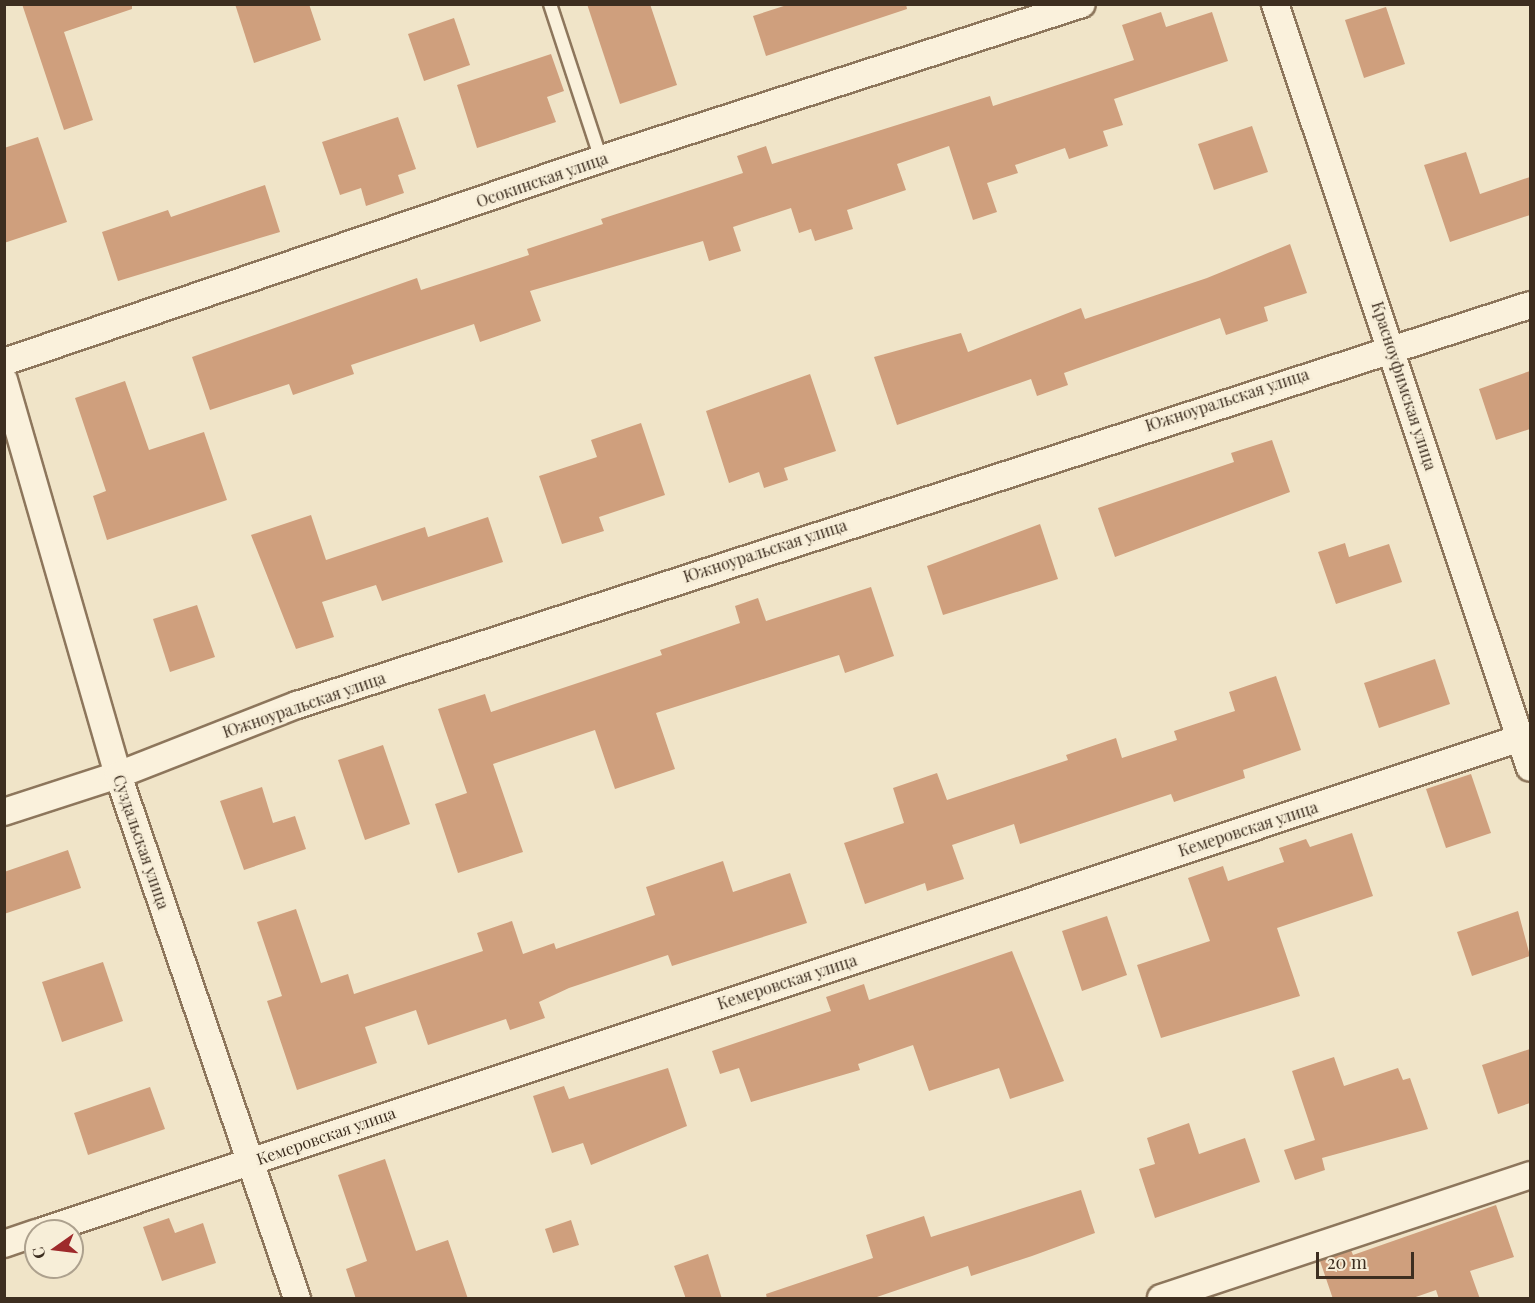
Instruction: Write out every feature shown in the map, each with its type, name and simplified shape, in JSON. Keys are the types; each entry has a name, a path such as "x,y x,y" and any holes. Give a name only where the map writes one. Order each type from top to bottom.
{"street":[{"name":"Осокинская улица","path":"4,362 601,159 1082,4"},
{"name":"Красноуфимская улица","path":"1275,4 1526,736 1530,768"},
{"name":"Южноуральская улица","path":"4,812 118,775 297,705 1391,347 1423,343 1530,305"},
{"name":"Суздальская улица","path":"4,380 118,775 297,1299"},
{"name":"Кемеровская улица","path":"79,1219 1526,736"},
{"path":"1161,1299 1530,1175"},
{"path":"4,1244 24,1237"}],"lane":[{"path":"550,4 601,159"}],"building":[{"path":"22,4 132,4 132,9 64,32 93,120 64,130"},
{"path":"235,4 309,4 321,40 254,63"},
{"path":"587,4 650,4 677,85 620,104"},
{"path":"790,4 906,4 907,9 766,56 753,16"},
{"path":"1386,7 1405,64 1364,78 1345,20"},
{"path":"1161,12 1166,27 1212,12 1228,61 1114,99 1123,125 1103,131 1108,146 1069,159 1065,148 1015,165 1018,173 987,183 997,212 973,220 949,146 897,164 906,190 847,210 853,229 815,241 811,229 799,233 791,208 733,227 741,251 709,261 703,241 530,291 541,321 480,342 474,324 351,365 354,374 293,395 289,384 210,410 192,357 417,278 421,290 529,255 527,249 603,224 601,219 743,173 737,156 766,146 772,164 990,96 993,106 1134,60 1122,25"},
{"path":"454,18 470,65 424,81 408,34"},
{"path":"551,54 564,91 547,97 556,122 477,148 457,85"},
{"path":"398,117 416,169 398,175 404,193 366,206 361,188 340,195 322,142"},
{"path":"1252,126 1268,172 1214,190 1198,144"},
{"path":"38,137 67,222 4,243 4,148"},
{"path":"1466,152 1480,194 1530,177 1530,215 1450,242 1424,165"},
{"path":"265,185 280,232 118,281 102,232 168,210 171,217"},
{"path":"1290,244 1307,293 1264,307 1268,321 1226,335 1220,318 1064,373 1068,385 1037,396 1031,379 897,425 874,357 961,333 968,352 1081,308 1085,319 1207,278"},
{"path":"1530,371 1530,429 1496,440 1479,389"},
{"path":"810,374 836,451 784,468 788,480 764,488 759,472 729,483 706,411"},
{"path":"125,381 149,450 204,432 227,500 107,540 93,496 106,491 75,398"},
{"path":"641,423 665,495 599,517 604,531 562,544 539,476 597,457 591,440"},
{"path":"1272,440 1290,492 1115,557 1098,508 1234,462 1231,453"},
{"path":"311,515 326,560 425,527 428,537 488,517 503,562 382,601 376,585 322,602 334,637 296,649 251,535"},
{"path":"1040,524 1058,579 943,615 927,566"},
{"path":"1345,543 1349,557 1389,544 1402,582 1336,604 1318,552"},
{"path":"871,587 894,656 845,673 839,655 656,713 675,769 615,789 595,730 493,764 523,852 458,873 435,804 467,793 438,709 485,694 491,712 662,655 660,650 740,623 735,606 758,598 766,621"},
{"path":"197,605 215,657 170,672 153,619"},
{"path":"1435,659 1450,704 1379,728 1364,683"},
{"path":"1276,676 1301,750 1243,770 1245,778 1174,802 1171,794 1020,844 1014,824 952,845 964,879 927,891 925,883 865,904 844,843 904,823 893,788 937,773 947,800 1068,760 1066,755 1116,738 1122,758 1177,740 1174,731 1235,711 1229,692"},
{"path":"383,745 410,824 365,840 338,760"},
{"path":"1471,774 1491,833 1446,848 1426,789"},
{"path":"262,787 273,823 295,816 306,849 244,870 220,801"},
{"path":"1352,833 1373,896 1277,928 1300,996 1161,1038 1137,965 1210,941 1188,878 1223,866 1228,881 1284,862 1279,848 1306,839 1310,847"},
{"path":"68,850 81,888 4,914 4,872"},
{"path":"723,861 733,892 790,873 807,923 672,966 668,955 569,988 539,1002 545,1018 510,1030 506,1019 428,1045 416,1010 365,1027 377,1063 297,1090 267,1001 282,996 257,922 296,909 321,983 348,974 354,994 483,951 477,933 512,921 523,954 554,943 556,949 655,915 646,887"},
{"path":"1518,911 1530,956 1472,976 1457,932"},
{"path":"1107,916 1127,975 1082,991 1062,931"},
{"path":"1012,951 1064,1081 1010,1099 999,1068 929,1091 913,1045 858,1064 860,1070 751,1102 739,1068 720,1074 712,1051 831,1011 826,997 864,984 869,1000"},
{"path":"103,962 123,1021 62,1042 42,982"},
{"path":"1530,1049 1530,1103 1498,1114 1482,1065"},
{"path":"1334,1057 1344,1086 1398,1068 1403,1080 1410,1078 1428,1129 1322,1158 1325,1170 1295,1180 1284,1150 1315,1140 1292,1071"},
{"path":"668,1068 687,1126 591,1165 583,1143 552,1153 533,1096 564,1086 569,1099"},
{"path":"150,1087 165,1129 88,1155 74,1113"},
{"path":"1189,1123 1199,1154 1245,1138 1260,1182 1155,1218 1139,1169 1155,1164 1147,1138"},
{"path":"385,1159 416,1251 448,1240 468,1299 356,1299 346,1269 367,1261 338,1175"},
{"path":"1081,1190 1095,1233 1032,1256 971,1276 968,1266 871,1299 767,1299 766,1294 873,1258 866,1235 924,1216 931,1237"},
{"path":"1496,1205 1514,1257 1470,1271 1480,1299 1439,1299 1436,1290 1410,1299 1333,1299 1320,1261 1351,1250 1353,1255"},
{"path":"169,1218 175,1233 203,1223 216,1263 162,1281 143,1227"},
{"path":"571,1220 579,1245 553,1253 545,1229"},
{"path":"708,1254 722,1299 686,1299 674,1266"}]}
